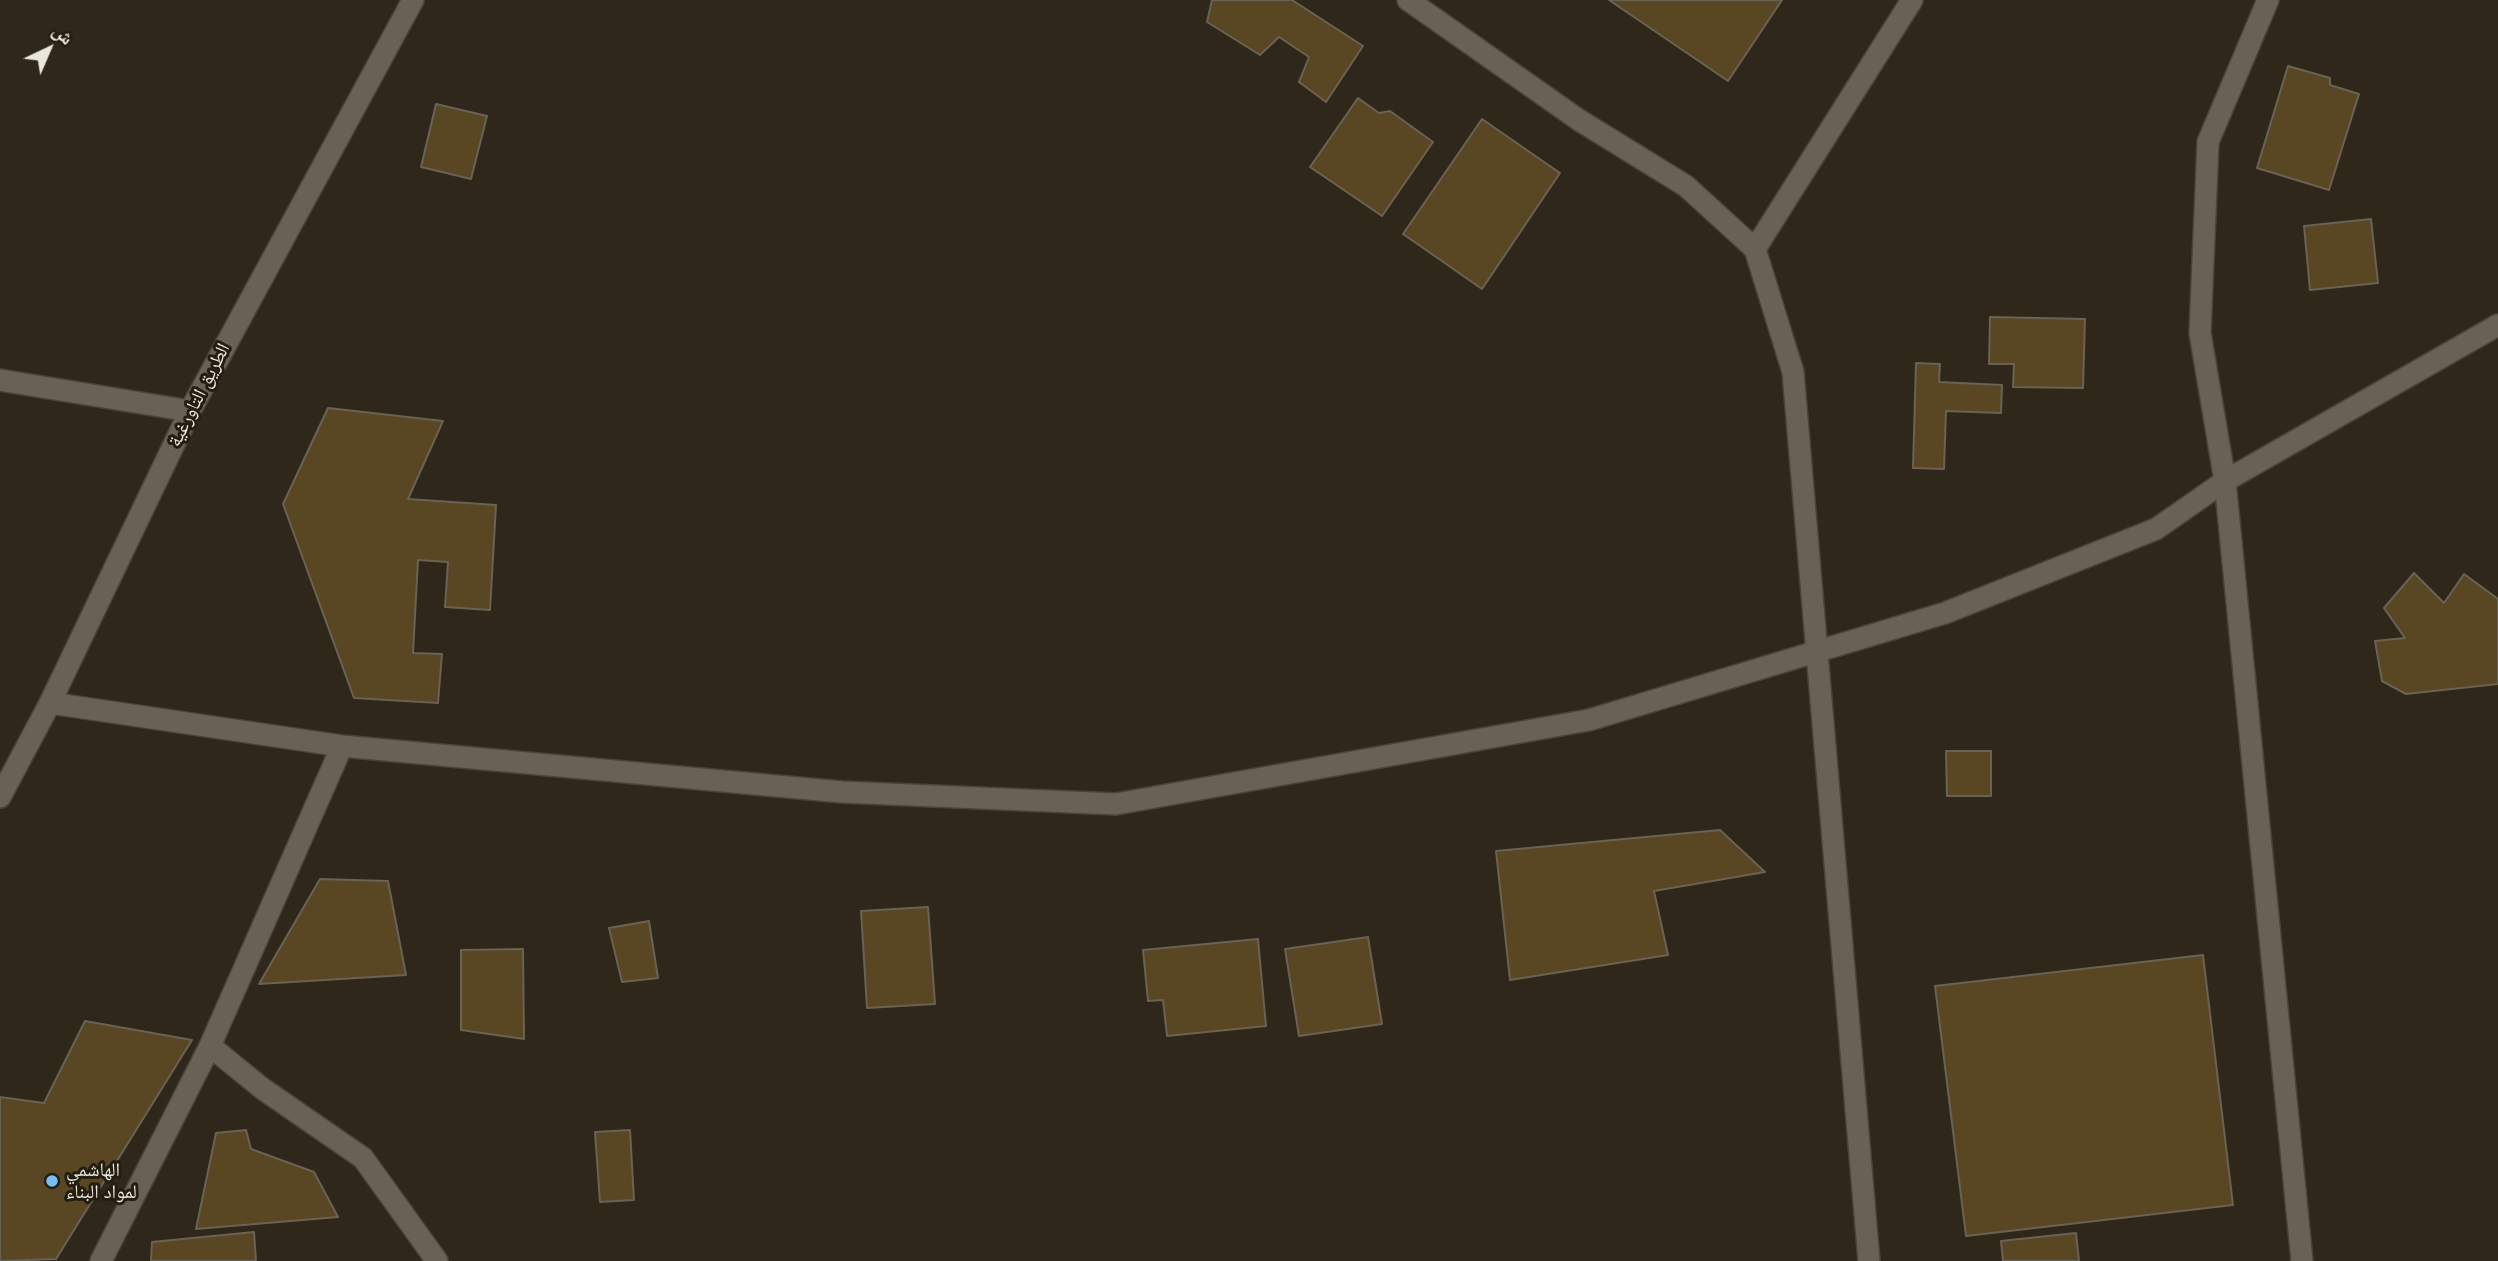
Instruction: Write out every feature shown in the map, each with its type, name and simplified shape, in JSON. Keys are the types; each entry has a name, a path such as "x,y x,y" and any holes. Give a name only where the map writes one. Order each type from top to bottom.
{"street":[{"name":"الطريق التاورغية","path":"0,797 50,703 190,411 413,0"},
{"path":"1408,0 1580,120 1686,186 1755,249 1793,372 1869,1261"},
{"path":"1755,249 1912,0"},
{"path":"2268,0 2208,142 2200,334 2225,481 2302,1261"},
{"path":"50,703 342,746 842,792 1116,804 1589,720 1945,613 2156,529 2225,481 2498,325"},
{"path":"0,380 190,411"},
{"path":"101,1261 210,1046 342,746"},
{"path":"210,1046 263,1089 363,1158 437,1261"}],"building":[{"path":"1212,0 1292,0 1363,46 1326,102 1299,82 1309,57 1279,37 1260,55 1207,22"},
{"path":"1609,0 1782,0 1728,81"},
{"path":"2288,66 2330,78 2330,85 2359,94 2329,190 2257,168"},
{"path":"1358,98 1379,113 1390,111 1433,142 1382,216 1310,167"},
{"path":"436,104 487,116 471,179 421,167"},
{"path":"1482,119 1560,173 1482,289 1403,234"},
{"path":"2371,219 2378,283 2310,290 2304,226"},
{"path":"1990,317 2085,319 2083,388 2013,387 2014,364 1989,364"},
{"path":"1916,363 1940,364 1939,382 2002,385 2001,413 1946,411 1944,469 1913,468"},
{"path":"328,408 443,421 408,499 496,505 490,610 445,607 448,562 418,560 413,653 442,654 438,703 354,698 283,504"},
{"path":"2414,573 2444,603 2464,574 2498,599 2498,684 2406,694 2382,681 2375,641 2405,638 2384,608"},
{"path":"1946,751 1991,751 1991,796 1947,796"},
{"path":"1720,830 1765,872 1654,891 1668,955 1510,980 1496,851"},
{"path":"320,879 388,881 406,975 259,984"},
{"path":"928,907 935,1004 867,1008 861,911"},
{"path":"649,921 658,978 622,982 609,928"},
{"path":"1368,937 1382,1024 1299,1036 1285,949"},
{"path":"1258,939 1266,1026 1167,1036 1163,1000 1148,1001 1143,950"},
{"path":"523,949 524,1039 461,1030 461,950"},
{"path":"2203,955 2233,1205 1966,1236 1935,986"},
{"name":"الهاشمي لمواد البناء","path":"85,1021 192,1040 56,1259 0,1261 0,1097 44,1103"},
{"path":"246,1130 251,1149 314,1172 338,1217 196,1229 216,1133"},
{"path":"630,1130 634,1200 600,1202 595,1132"},
{"path":"254,1232 256,1261 151,1261 152,1242"},
{"path":"2076,1233 2079,1261 2003,1261 2001,1241"}],"place":[{"name":"الهاشمي لمواد البناء","path":"52,1181"}]}
